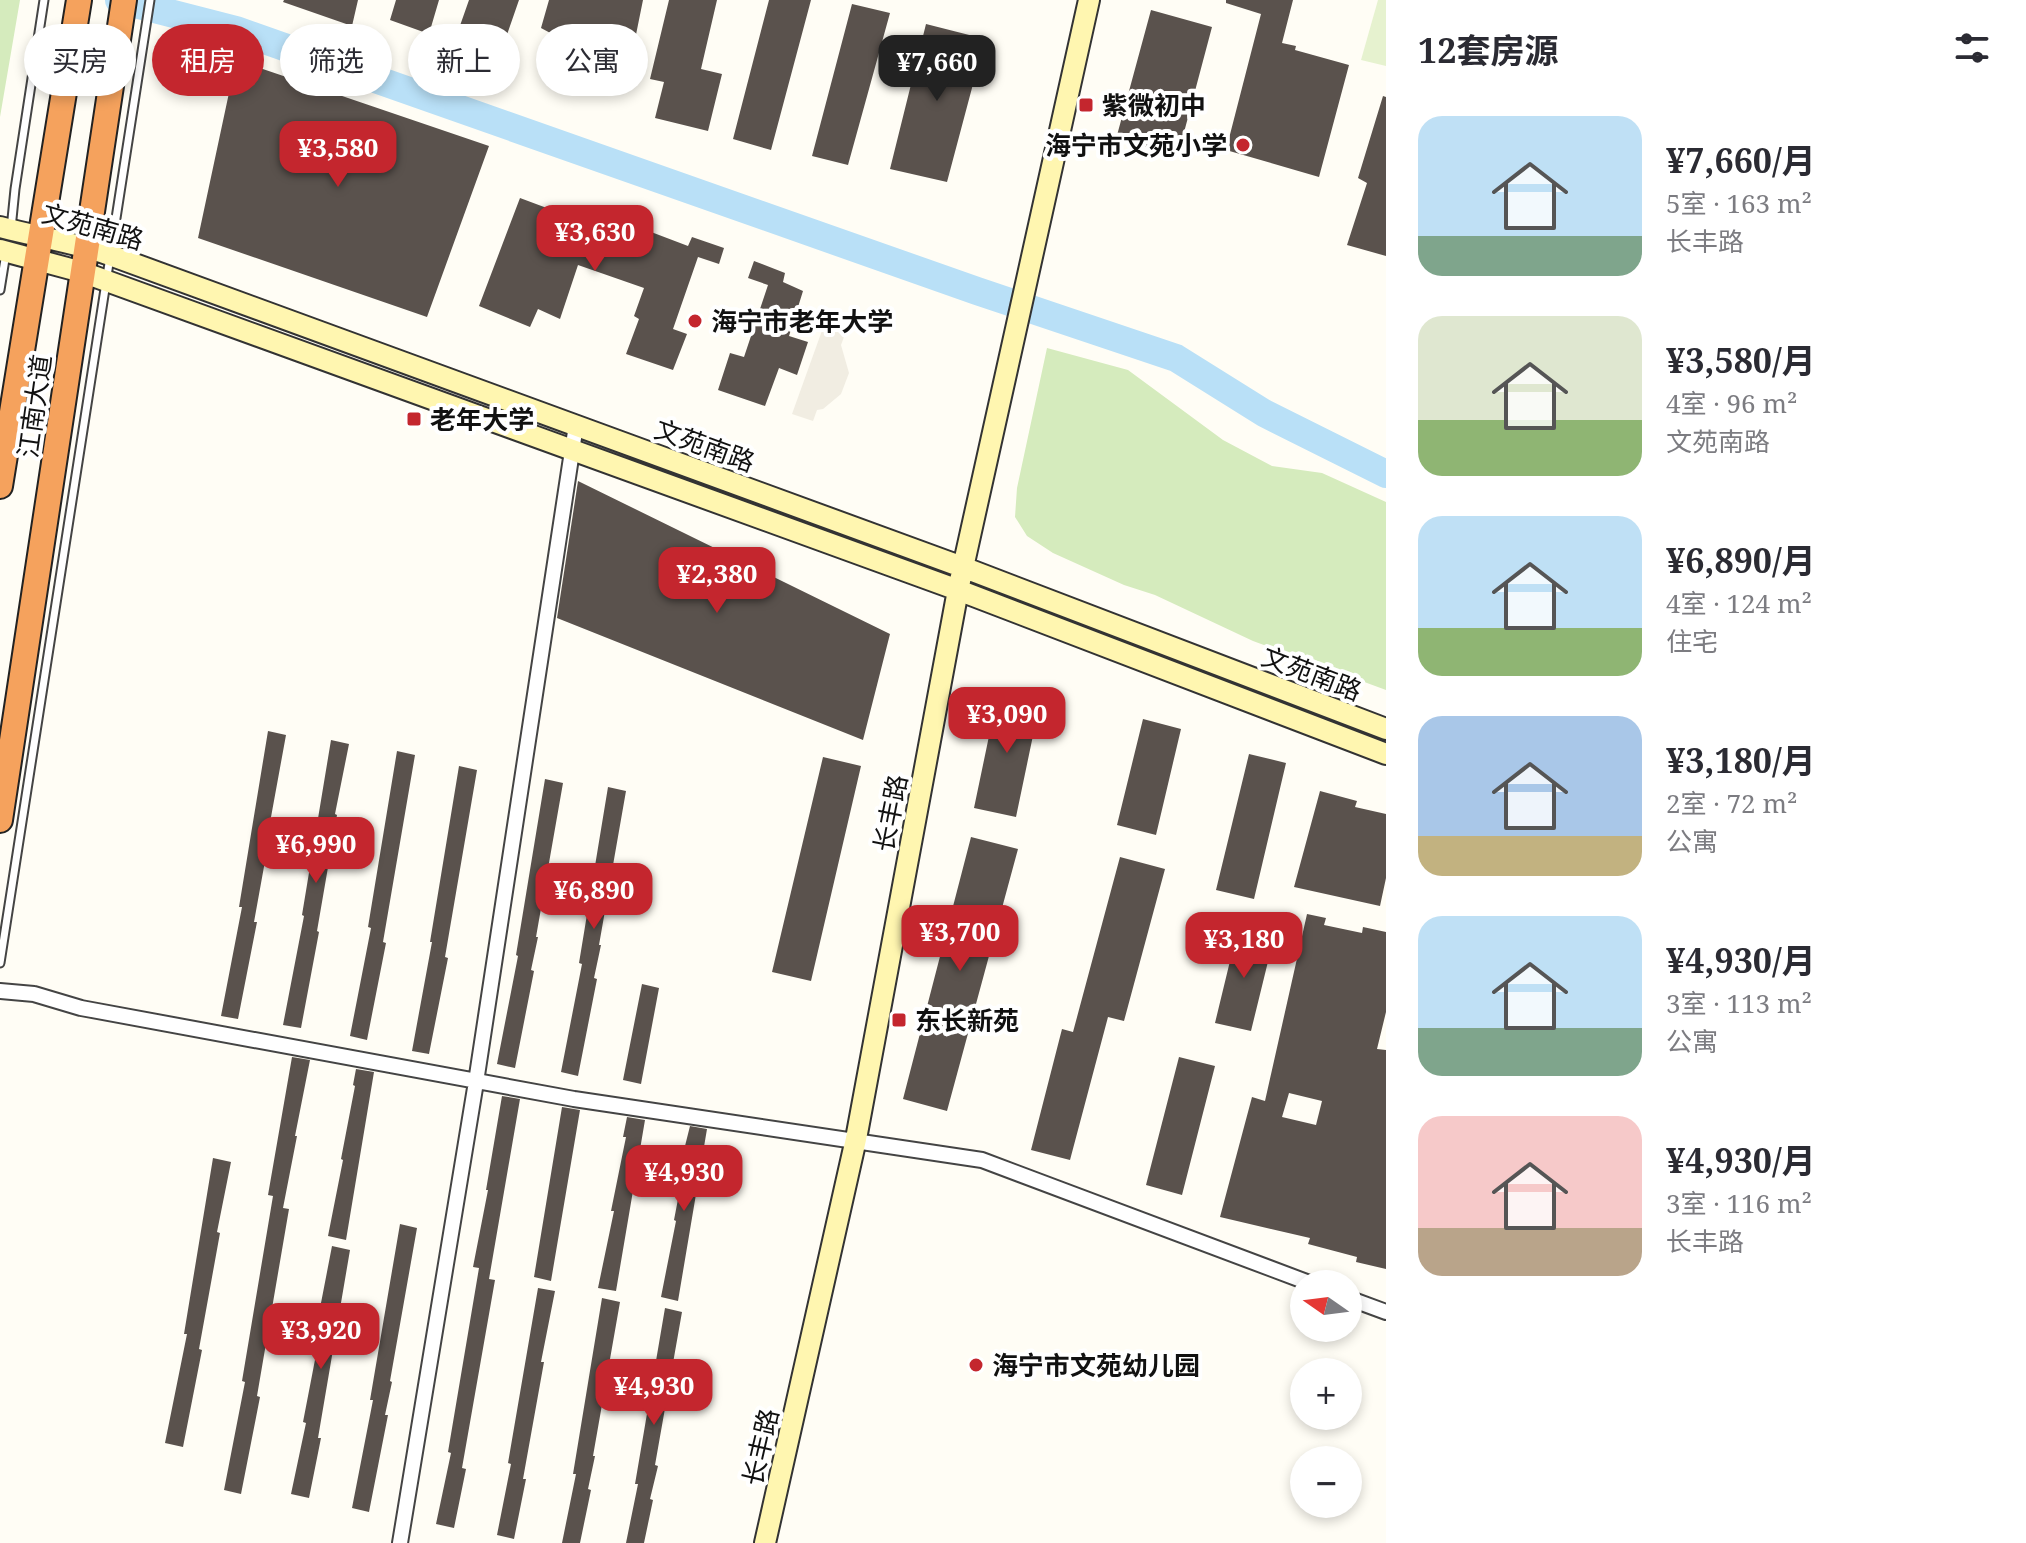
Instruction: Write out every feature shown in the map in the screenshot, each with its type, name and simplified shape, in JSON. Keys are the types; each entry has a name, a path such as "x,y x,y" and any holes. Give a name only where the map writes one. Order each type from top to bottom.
{"highway":[{"name":"江南大道","path":"0,486 79,0"},
{"name":"江南大道","path":"0,820 124,0"}],"main road":[{"name":"长丰路","path":"765,1543 856,1139 958,590 1089,0"},
{"name":"文苑南路","path":"6,229 82,272 958,590 1386,754"},
{"name":"文苑南路","path":"3,251 86,246 965,568 1386,729"}],"street":[{"path":"400,1543 476,1082 576,425"},
{"path":"0,991 34,994 81,1008 476,1082 982,1160 1290,1276"},
{"path":"1362,1303 1386,1312"}],"lane":[{"path":"0,290 6,229 44,0"},
{"path":"0,963 150,0"}],"green space":[{"path":"0,0 20,0 0,117"},
{"path":"1378,0 1386,0 1386,66 1361,60"},
{"path":"1047,348 1128,370 1223,440 1272,466 1322,473 1386,502 1386,690 1253,641 1155,595 1124,585 1053,553 1027,536 1015,517 1017,488"}],"shaded area":[{"path":"824,325 845,334 841,345 849,373 841,394 823,409 817,410 813,421 792,414"}],"building":[{"path":"284,0 358,0 352,24"},
{"path":"396,0 439,0 432,24 408,24 408,26 390,20"},
{"path":"469,0 519,0 511,24 461,24"},
{"path":"549,0 643,0 638,24 542,24"},
{"path":"669,0 717,0 701,69 722,74 708,131 655,118 664,82 650,79"},
{"path":"769,0 811,0 771,150 733,139"},
{"path":"1226,0 1293,0 1282,43 1296,46 1295,50 1349,65 1319,177 1226,150 1261,14 1226,3"},
{"path":"852,4 890,13 848,165 812,156"},
{"path":"1151,10 1212,27 1178,155 1116,139"},
{"path":"926,24 985,39 947,182 890,169"},
{"path":"264,70 280,75 280,96 342,96 489,146 427,317 198,238 228,96 264,96"},
{"path":"1383,96 1386,97 1386,256 1347,245 1367,183 1358,178"},
{"path":"520,198 603,229 609,216 688,246 692,237 724,248 719,264 698,257 673,329 687,334 673,370 626,354 639,319 634,316 644,288 578,265 560,319 538,309 530,327 479,306"},
{"path":"754,261 785,273 783,282 803,291 789,336 808,342 797,375 779,368 765,406 718,390 730,353 744,357 768,285 748,278"},
{"path":"578,481 890,634 863,740 557,618"},
{"path":"998,693 1040,702 1016,817 974,808"},
{"path":"1143,719 1181,729 1156,835 1117,825"},
{"path":"268,731 286,735 265,850 254,922 257,922 238,1019 221,1016 242,907 239,907"},
{"path":"331,740 349,744 301,1028 283,1025 304,916"},
{"path":"397,751 415,755 383,942 386,943 367,1040 350,1036 371,928 368,927"},
{"path":"1249,754 1286,763 1254,899 1216,890"},
{"path":"823,757 861,766 811,981 772,972"},
{"path":"459,766 477,770 445,957 448,958 429,1054 412,1051"},
{"path":"545,779 563,783 536,937 531,970 534,971 515,1068 497,1064 518,956"},
{"path":"608,787 626,791 599,945 594,978 597,979 578,1076 561,1072 582,964 579,963"},
{"path":"1320,791 1357,801 1355,807 1386,814 1386,878 1380,906 1294,887"},
{"path":"971,837 1018,849 947,1111 903,1099"},
{"path":"1120,857 1165,869 1124,1021 1108,1017 1070,1160 1031,1150 1062,1029 1073,1032"},
{"path":"1307,914 1326,918 1324,925 1362,933 1363,927 1386,932 1386,1012 1377,1049 1386,1050 1386,1269 1356,1262 1357,1257 1308,1244 1310,1238 1220,1217 1252,1097 1265,1101","holes":["1289,1093 1322,1101 1316,1125 1282,1117"]},
{"path":"1238,928 1274,937 1251,1031 1215,1023"},
{"path":"642,984 659,988 641,1084 623,1080"},
{"path":"292,1057 310,1060 283,1208 289,1209 257,1396 260,1397 241,1494 224,1490 245,1382 242,1381 273,1196 268,1195"},
{"path":"1179,1057 1215,1066 1182,1195 1146,1185"},
{"path":"356,1069 374,1072 346,1240 328,1236"},
{"path":"502,1096 520,1099 489,1279 495,1280 454,1528 436,1524 451,1453 448,1452 479,1268 473,1267"},
{"path":"562,1107 580,1110 551,1281 534,1277"},
{"path":"627,1117 645,1120 616,1291 598,1288 614,1211 611,1211"},
{"path":"690,1126 707,1129 678,1301 661,1297"},
{"path":"213,1158 231,1162 217,1232 220,1233 199,1349 202,1350 183,1447 165,1443 187,1334 184,1334"},
{"path":"400,1224 417,1228 390,1381 385,1415 388,1415 369,1512 352,1508 373,1400 370,1400"},
{"path":"332,1246 350,1250 309,1498 291,1494 306,1423 303,1422"},
{"path":"538,1288 555,1291 514,1539 497,1535"},
{"path":"602,1298 620,1302 593,1456 588,1489 591,1490 580,1543 562,1543 576,1474 573,1474"},
{"path":"665,1308 682,1312 655,1465 658,1466 650,1499 653,1500 644,1543 626,1543 638,1484 635,1484"}],"waterway":[{"path":"119,0 236,30 1176,358 1264,413 1386,474"}],"place":[{"name":"紫微初中","path":"1086,105"},
{"name":"海宁市文苑小学","path":"1243,145"},
{"name":"海宁市老年大学","path":"695,321"},
{"name":"老年大学","path":"414,419"},
{"name":"东长新苑","path":"899,1020"},
{"name":"海宁市文苑幼儿园","path":"976,1365"}]}
